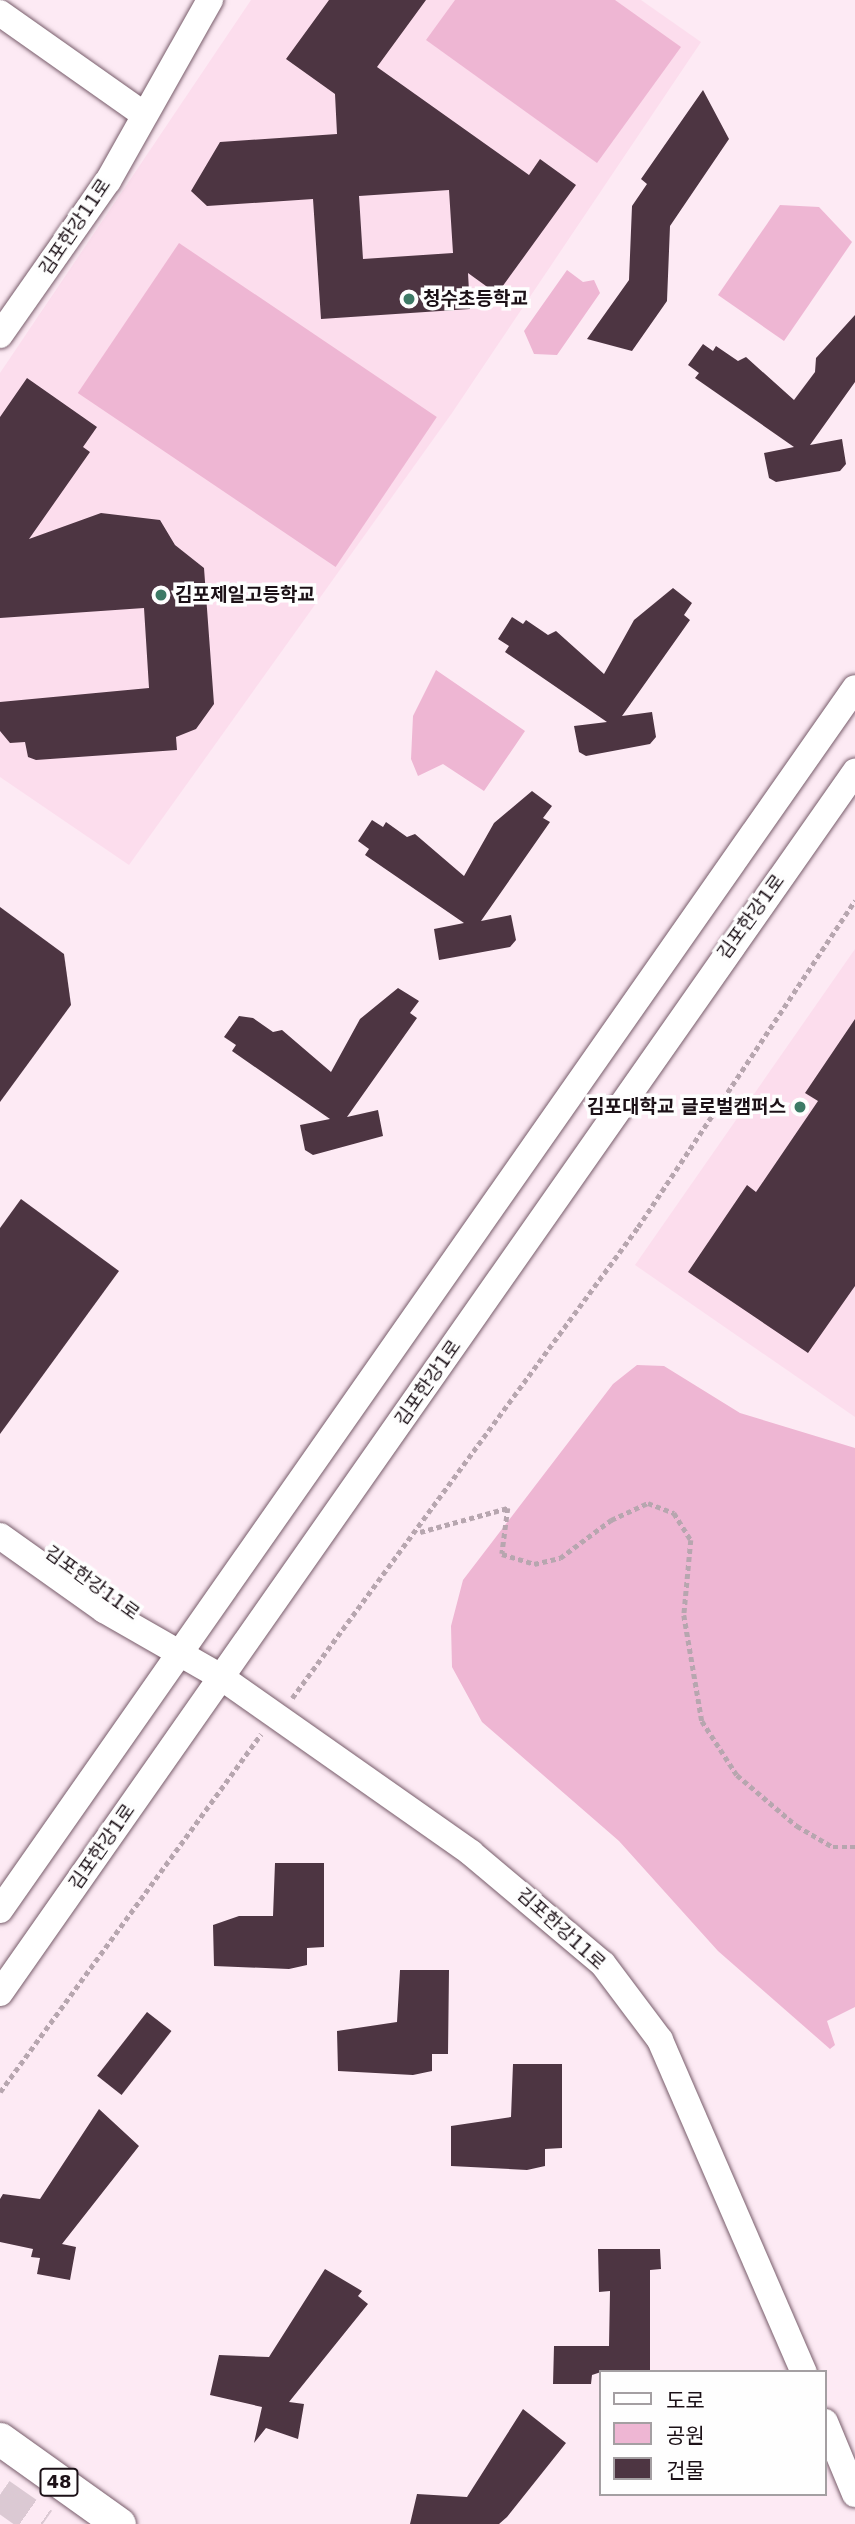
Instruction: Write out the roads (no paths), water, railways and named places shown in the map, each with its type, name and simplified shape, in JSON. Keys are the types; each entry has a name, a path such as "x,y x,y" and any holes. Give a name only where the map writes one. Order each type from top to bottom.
{"main road":[{"name":"48","path":"0,2439 119,2524"}],"street":[{"name":"김포한강11로","path":"0,335 108,181 143,114 210,0"},
{"path":"0,13 143,114"},
{"name":"김포한강11로","path":"0,316 143,114"},
{"path":"0,1910 855,688"},
{"name":"김포한강1로","path":"0,1993 855,772"},
{"name":"김포한강11로","path":"0,1517 221,1677 273,1718 471,1853 603,1964 672,2064 803,2370"},
{"name":"김포한강11로","path":"0,1536 104,1610 182,1651"},
{"path":"827,2427 855,2494"}],"tunnel":[{"path":"0,2494 43,2524"}],"place":[{"name":"청수초등학교","path":"409,299"},
{"name":"김포제일고등학교","path":"161,595"},
{"name":"김포대학교 글로벌캠퍼스","path":"800,1107"}]}
